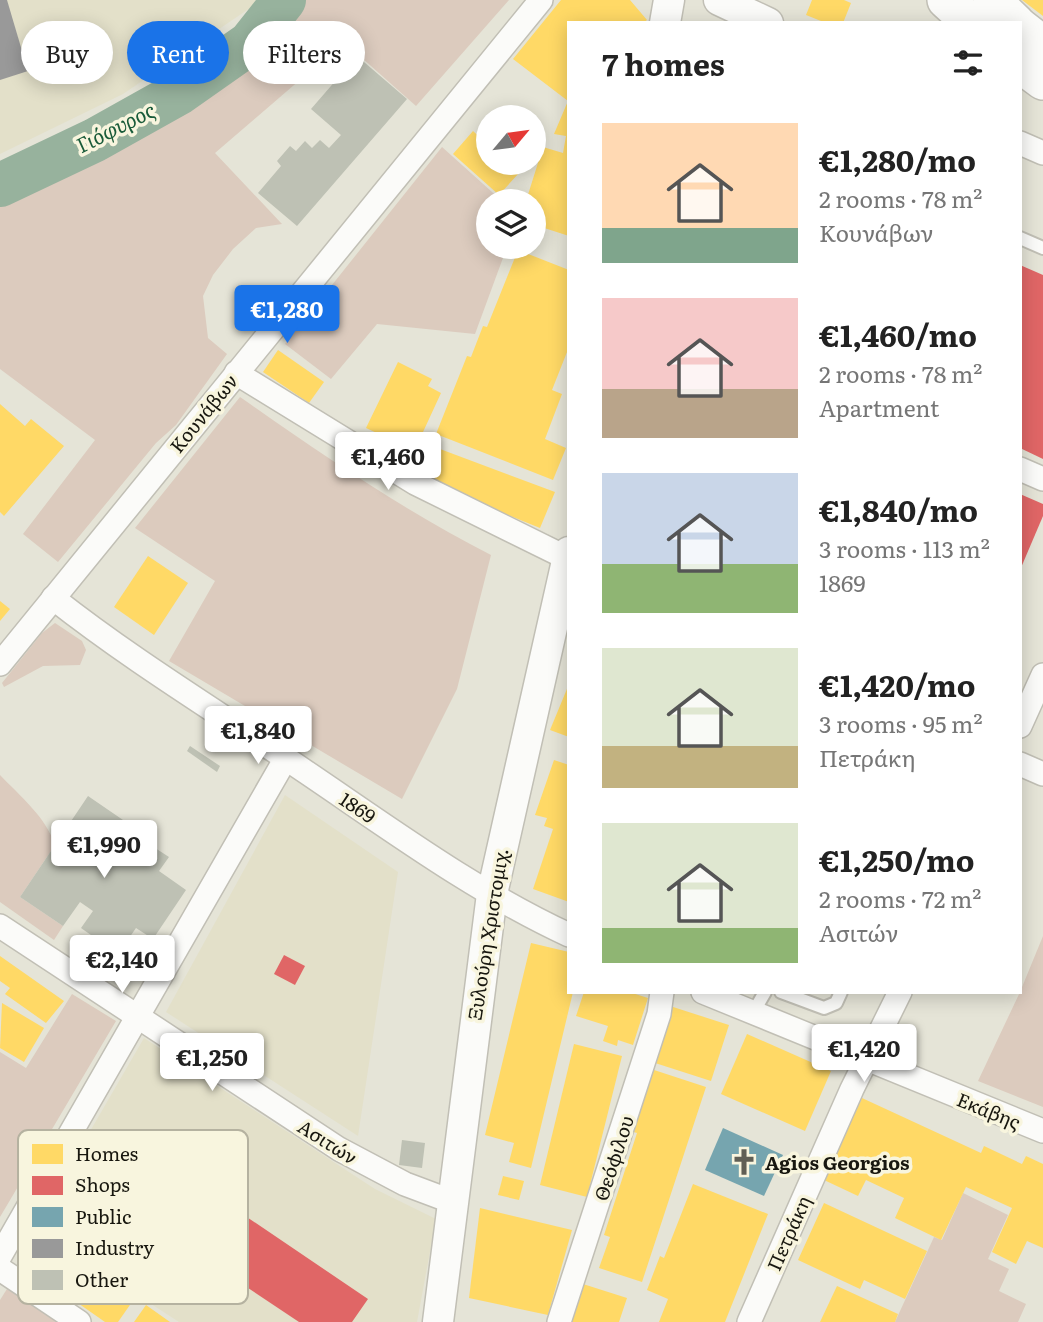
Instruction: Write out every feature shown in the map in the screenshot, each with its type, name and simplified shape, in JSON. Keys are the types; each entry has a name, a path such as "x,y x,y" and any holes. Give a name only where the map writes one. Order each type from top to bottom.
{"main road":[{"path":"946,0 969,21"},
{"path":"992,0 1014,21"},
{"path":"1022,29 1043,45"},
{"path":"1022,65 1043,81"}],"street":[{"name":"Κουνάβων","path":"0,664 541,0"},
{"path":"665,21 669,0"},
{"path":"719,0 764,21"},
{"path":"1022,144 1043,153"},
{"path":"236,373 415,483 567,556"},
{"path":"1022,470 1043,480"},
{"name":"Ξυλούρη Χριστομιχ.","path":"438,1322 475,1009 492,894 567,560"},
{"name":"1869","path":"53,598 111,642 492,894"},
{"path":"1022,722 1043,675"},
{"path":"71,1130 286,758"},
{"path":"1022,765 1043,774"},
{"path":"492,894 567,934"},
{"name":"Ασιτών","path":"0,926 339,1149 405,1184 453,1202"},
{"name":"Θεόφιλου","path":"559,1322 659,1014 662,994"},
{"name":"Εκάβης","path":"708,994 1043,1131"},
{"name":"Πετράκη","path":"750,1322 852,1089 899,994"},
{"path":"0,1256 18,1224"},
{"path":"0,1269 18,1281"},
{"path":"52,1304 79,1322"}],"lane":[{"path":"1022,239 1043,248"},
{"path":"754,1013 764,994"},
{"path":"789,994 824,1008 836,1003 840,994"}],"shaded area":[{"path":"0,0 262,0 229,22 127,21 127,84 138,84 123,94 0,154"},
{"path":"305,0 509,0 416,106 365,61 365,21 283,21"},
{"path":"243,58 243,84 295,84 215,153 282,224 256,228 233,249 213,275 203,296 208,338 227,354 176,425 156,443 58,562 23,534 95,440 0,369 0,197 97,151 208,84 229,84 229,69"},
{"path":"442,147 489,189 476,189 476,259 503,259 475,334 377,324 331,379 285,344"},
{"path":"240,397 394,500 491,555 457,689 402,799 169,661 215,581 135,528"},
{"path":"55,623 82,641 86,650 80,665 43,666 4,687 2,683 42,633"},
{"path":"0,775 39,816 55,845 20,897 63,926 54,940 0,902"},
{"path":"285,795 398,872 358,1136 166,1012"},
{"path":"1043,936 1043,1107 978,1081 1019,994 1022,994 1022,987"},
{"path":"72,994 116,1021 51,1130 18,1130 18,1187 0,1217 0,1052 26,1068"},
{"path":"144,1038 375,1189 436,1219 417,1322 179,1322 151,1304 248,1304 248,1130 91,1130"},
{"path":"963,1193 1008,1215 988,1259 1009,1269 999,1291 1026,1304 1018,1322 895,1322 934,1237 942,1240"},
{"path":"7,1289 18,1296 18,1304 30,1304 58,1322 0,1322 0,1300"}],"building: Homes":[{"path":"561,0 630,0 647,20 567,21 567,100 513,59"},
{"path":"812,0 844,0 851,3 844,21 821,21 806,15"},
{"path":"1022,0 1043,0 1043,16"},
{"path":"567,103 567,235 546,229 546,189 530,189 534,175 546,175 546,148 563,153 566,136 554,134"},
{"path":"473,131 476,134 476,174 453,154"},
{"path":"477,175 517,175 504,189 492,189"},
{"path":"514,259 541,259 567,269 567,352 552,390 562,394 545,439 566,448 553,480 436,434 467,356 471,357 483,326 487,327"},
{"path":"278,350 324,382 309,403 263,372"},
{"path":"398,362 432,379 428,386 441,393 417,445 404,438 401,444 366,428"},
{"path":"0,404 25,426 31,419 64,446 4,516 0,512"},
{"path":"440,449 555,492 540,528 426,482"},
{"path":"148,556 188,583 154,635 114,607"},
{"path":"0,601 10,609 0,621"},
{"path":"567,689 567,736 550,730"},
{"path":"554,760 567,764 567,901 533,889 553,829 544,826 547,818 535,815"},
{"path":"531,943 567,952 567,994 573,994 531,1168 509,1162 514,1143 485,1135"},
{"path":"0,956 64,1001 46,1023 5,994 10,988 0,981"},
{"path":"583,994 635,994 648,998 633,1045 618,1040 617,1046 603,1041 608,1026 576,1016"},
{"path":"2,1003 44,1028 24,1062 0,1048"},
{"path":"670,1006 729,1025 711,1081 652,1062"},
{"path":"747,1034 831,1071 805,1131 721,1094"},
{"path":"574,1044 622,1056 587,1197 540,1185"},
{"path":"651,1069 706,1087 642,1282 599,1268 610,1237 604,1235 637,1133 630,1131"},
{"path":"862,1098 981,1153 984,1146 1022,1164 1026,1156 1043,1164 1043,1248 1027,1241 1016,1264 992,1252 1012,1208 966,1187 941,1240 895,1218 904,1198 866,1180 858,1196 824,1180"},
{"path":"503,1176 524,1181 519,1200 498,1195"},
{"path":"693,1184 768,1214 725,1322 659,1322 668,1299 647,1290 660,1256 664,1258"},
{"path":"824,1203 927,1251 905,1299 864,1280 860,1289 798,1260"},
{"path":"480,1208 572,1230 548,1315 469,1298"},
{"path":"583,1284 627,1298 619,1322 571,1322"},
{"path":"837,1286 898,1314 895,1322 820,1322"},
{"path":"79,1304 131,1304 118,1322 105,1322"},
{"path":"146,1305 170,1322 134,1322"}],"building: Shops":[{"path":"1022,266 1043,275 1043,459 1022,449"},
{"path":"1022,495 1043,504 1043,516 1022,565"},
{"path":"284,955 305,966 295,985 274,974"},
{"path":"248,1218 368,1299 352,1322 299,1322 248,1288"}],"building: Public":[{"name":"Agios Georgios","path":"723,1128 783,1155 764,1196 705,1170"}],"building: Industry":[{"path":"0,0 7,0 21,47 21,73 0,80"}],"building: Other":[{"path":"365,63 407,99 297,226 258,193 281,166 277,161 290,146 296,151 305,141 312,148 320,140 329,148 341,135 311,109 333,84 365,84"},
{"path":"190,746 220,766 217,772 187,751"},
{"path":"88,796 123,820 107,845 122,855 135,835 169,857 159,871 186,890 153,939 136,928 118,954 81,928 93,911 80,902 63,926 20,897"},
{"path":"402,1140 425,1143 422,1168 399,1165"}],"waterway":[{"name":"Γιόφυρος","path":"0,185 95,140 179,93 250,43 284,0"}],"place":[{"name":"Agios Georgios","path":"744,1162"}]}
